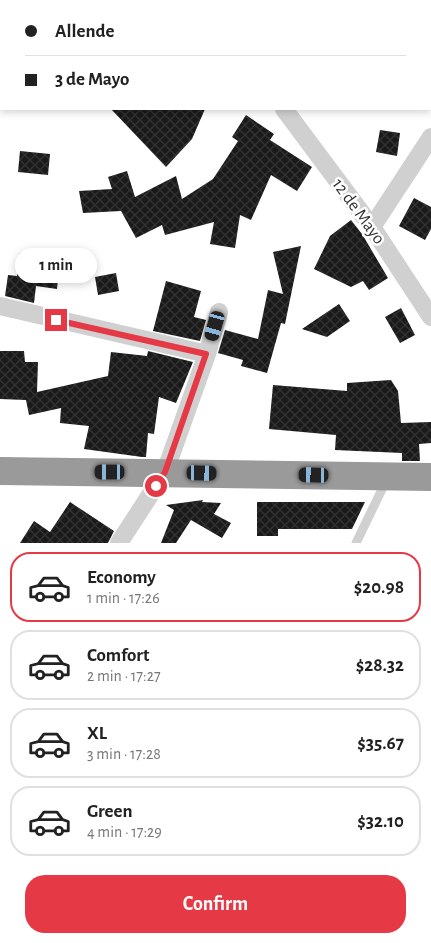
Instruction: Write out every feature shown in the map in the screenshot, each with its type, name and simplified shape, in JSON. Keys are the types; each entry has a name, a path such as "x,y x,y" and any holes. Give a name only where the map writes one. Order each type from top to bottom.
{"highway":[{"path":"0,471 431,477"}],"street":[{"name":"12 de Mayo","path":"285,110 372,227 431,317"},
{"path":"372,227 431,137"},
{"path":"0,306 206,354"},
{"path":"119,543 165,472 219,312"}],"lane":[{"path":"356,543 389,476"}],"building":[{"path":"112,110 205,110 192,139 166,167"},
{"path":"246,115 274,134 270,140 312,167 297,191 271,175 251,220 240,215 235,248 210,244 214,222 165,235 162,225 136,238 121,211 83,213 79,191 112,189 108,177 127,171 135,197 176,176 182,199 213,179 238,141 232,137"},
{"path":"380,130 400,133 397,156 376,152"},
{"path":"20,151 50,154 48,175 18,172"},
{"path":"414,198 431,207 431,229 425,240 399,226"},
{"path":"351,220 362,234 388,278 369,290 363,281 351,287 314,269 330,236"},
{"path":"301,246 285,324 281,323 267,373 241,366 243,360 218,353 225,330 258,339 268,290 283,294 273,252"},
{"path":"20,253 60,258 57,289 36,286 34,303 5,296 8,275 17,276"},
{"path":"116,273 119,291 98,295 95,277"},
{"path":"166,281 201,291 194,317 206,320 200,341 153,331"},
{"path":"339,304 350,321 327,337 302,329"},
{"path":"401,308 415,335 400,343 385,317"},
{"path":"0,351 24,351 25,362 38,362 37,392 108,376 111,352 147,356 148,351 193,362 176,403 159,397 154,434 148,433 146,457 142,457 84,449 89,426 60,423 61,408 29,415 26,400 0,399"},
{"path":"391,380 398,391 401,423 431,422 431,443 419,444 420,461 402,461 402,453 335,450 336,435 269,429 273,385 347,391 347,383"},
{"path":"203,500 202,502 221,503 214,514 231,523 222,538 191,520 176,543 161,543 174,510 166,505"},
{"path":"70,502 114,531 108,543 20,543 34,521 50,532"},
{"path":"257,502 365,502 352,529 278,529 278,536 257,536"}],"route":[{"path":"56,320 206,354 165,472 156,486"}]}
